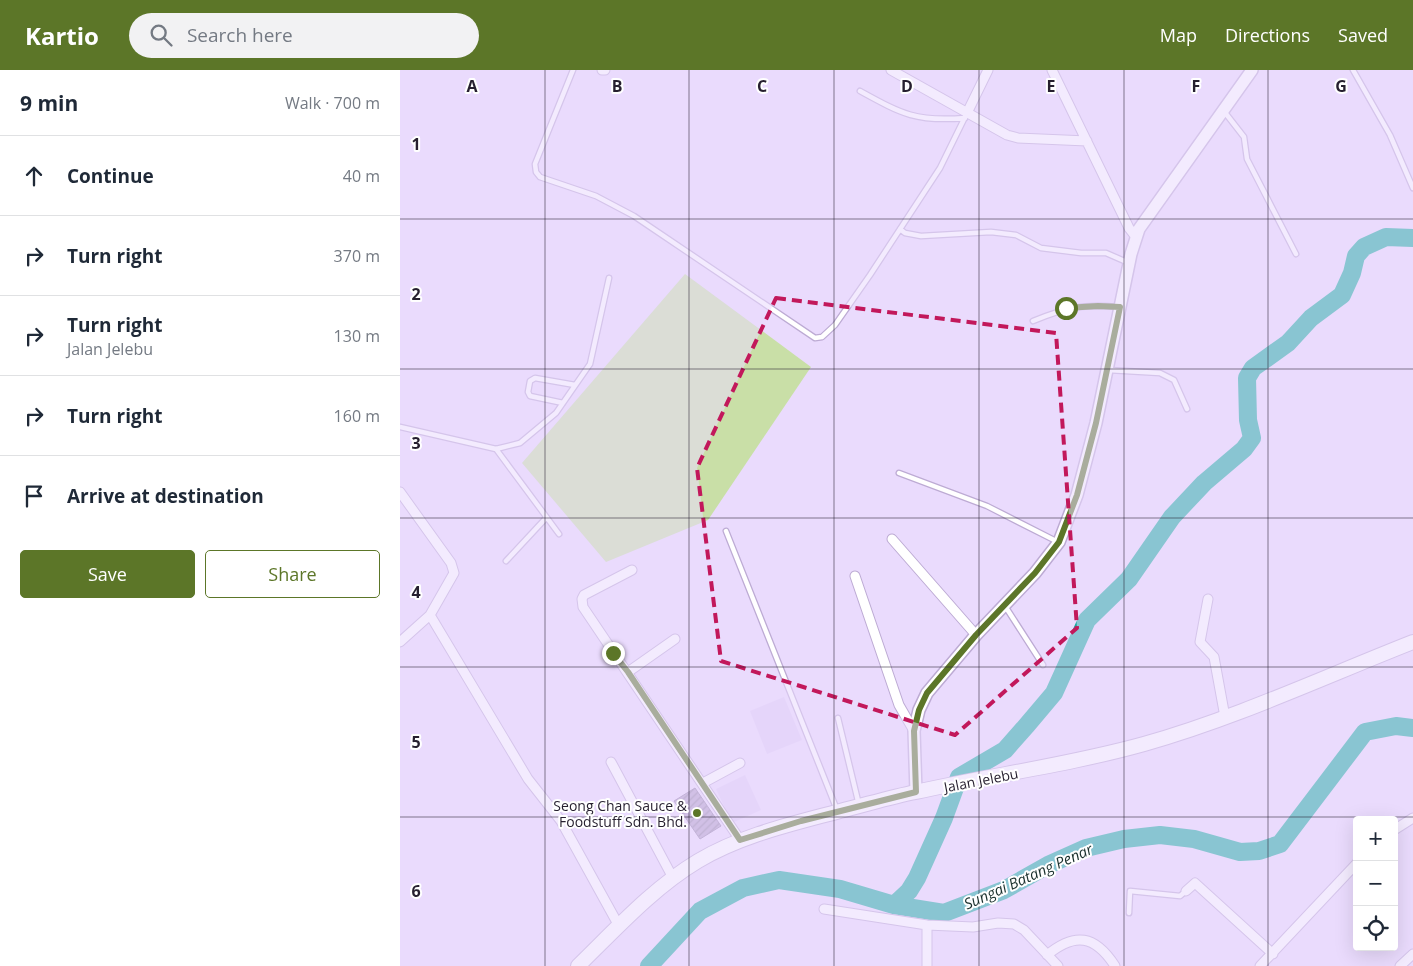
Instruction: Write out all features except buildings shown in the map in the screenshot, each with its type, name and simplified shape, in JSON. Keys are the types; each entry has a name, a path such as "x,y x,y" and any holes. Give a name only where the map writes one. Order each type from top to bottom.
{"main road":[{"name":"Jalan Jelebu","path":"578,966 618,926 673,878 698,861 740,840 916,792 1093,757 1144,744 1225,717 1413,642"}],"street":[{"path":"891,70 993,129 1018,138 1087,141"},
{"path":"966,115 988,70"},
{"path":"1052,70 1129,228 1136,237"},
{"path":"916,792 914,731 919,710 927,693 1059,542 1077,495 1138,228 1252,70"},
{"path":"400,492 454,568 452,579 430,615 400,642"},
{"path":"892,540 976,635"},
{"path":"632,570 584,595 582,599 583,607 740,840"},
{"path":"855,576 900,705 914,731"},
{"path":"1208,598 1200,642 1214,657 1225,717"},
{"path":"430,615 528,779 562,821 618,926"},
{"path":"628,672 675,639"},
{"path":"611,762 673,878"},
{"path":"703,783 740,762"},
{"path":"1398,827 1413,818"},
{"path":"1260,966 1353,867"},
{"path":"1186,891 1195,883 1273,954"},
{"path":"824,909 927,925 973,927 998,923 1014,924 1024,930 1058,966"},
{"path":"927,925 927,966"},
{"path":"1047,955 1067,940 1080,939 1095,944 1110,957 1115,966"},
{"path":"1400,966 1413,954"}],"lane":[{"path":"572,70 535,164 536,172 540,177 596,196 634,216 808,336 815,338 822,338 834,326 900,229 940,168 966,115 918,118 899,113 860,91"},
{"path":"1353,70 1390,135 1413,188"},
{"path":"1223,110 1244,136 1247,159 1296,254"},
{"path":"900,229 905,233 921,236 990,232 1016,235 1041,248 1081,254 1106,253 1129,263"},
{"path":"400,427 496,449 520,443 556,413 590,364 609,278"},
{"path":"1033,321 1066,308 1120,307"},
{"path":"1107,370 1160,373 1174,380 1187,409"},
{"path":"563,403 530,396 528,392 530,381 535,378 575,385"},
{"path":"496,449 558,534"},
{"path":"899,473 987,506 1059,542"},
{"path":"506,562 546,518"},
{"path":"726,531 838,812"},
{"path":"1005,606 1043,665"},
{"path":"838,718 860,806"},
{"path":"1129,913 1130,891 1180,896 1186,891"}],"highlighted area":[{"path":"776,298 1056,333 1077,628 955,735 721,661 697,468"}],"shaded area":[{"path":"784,697 802,740 767,754 750,711"},
{"path":"745,775 761,810 732,823 716,789"}],"green space":[{"path":"685,274 811,367 708,520 606,562 522,463"}],"waterway":[{"path":"894,905 909,891 917,878 944,818 959,777 1005,750 1027,725 1054,693 1087,620 1129,579 1172,517 1204,483 1244,449 1252,438 1248,420 1247,378 1253,368 1288,343 1311,318 1342,295 1352,273 1356,256 1364,247 1386,237 1413,238"},
{"name":"Sungai Batang Penar","path":"649,966 700,911 743,888 779,880 840,889 894,905 944,913 1004,890 1048,865 1086,848 1124,839 1160,835 1194,839 1240,852 1259,851 1280,844 1365,732 1396,726 1413,728"}],"place":[{"name":"Seong Chan Sauce & Foodstuff Sdn. Bhd.","path":"697,813"}],"route":[{"path":"613,653 628,672 740,840 801,821 916,792 913,748 914,731 919,710 927,693 976,635 1035,573 1059,542 1077,495 1096,423 1120,307 1066,308"}]}
